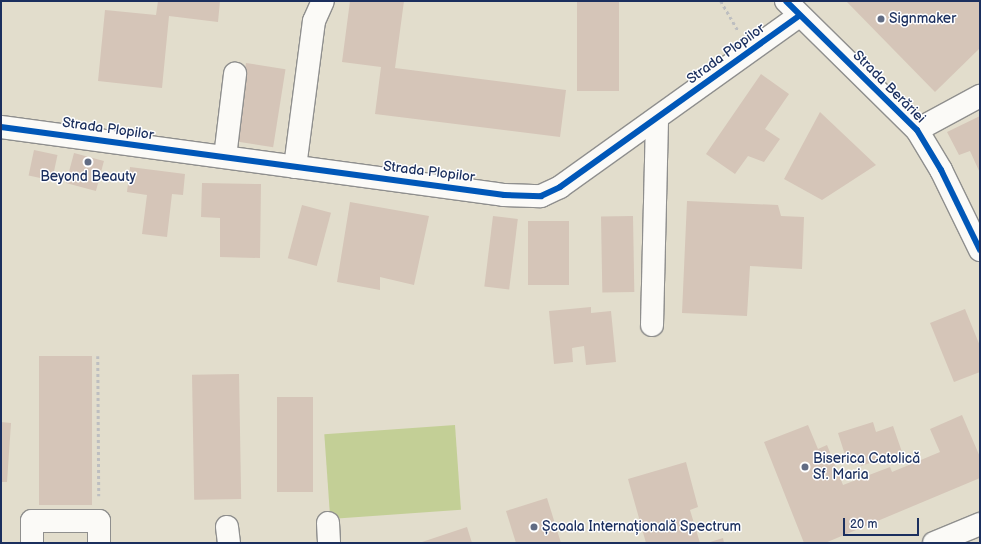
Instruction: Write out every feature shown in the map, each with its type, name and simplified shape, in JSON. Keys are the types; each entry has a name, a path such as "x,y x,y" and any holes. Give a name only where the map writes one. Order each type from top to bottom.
{"street":[{"path":"295,167 312,11 323,1"},
{"name":"Strada Plopilor","path":"1,127 504,194 541,196 560,187 749,53 793,9"},
{"name":"Strada Berăriei","path":"793,9 917,130 941,170 980,250"},
{"path":"225,157 235,74"},
{"path":"917,130 980,96"},
{"path":"652,325 657,119"},
{"path":"32,543 32,520 99,521 99,543"},
{"path":"934,543 980,524"}],"path":[{"path":"721,1 749,53"},
{"path":"98,356 99,521"}],"green space":[{"path":"455,425 461,510 330,519 324,434"}],"building":[{"path":"158,1 220,1 218,22 169,16 162,88 98,81 105,10 156,15"},
{"path":"350,1 404,1 395,68 566,90 560,137 375,114 381,67 342,62"},
{"path":"577,1 619,1 619,91 577,91"},
{"path":"846,1 980,1 980,48 935,92"},
{"path":"246,63 286,69 273,147 234,141"},
{"path":"761,74 789,94 765,129 780,139 764,162 748,156 735,174 706,154"},
{"path":"820,112 876,165 822,200 784,179"},
{"path":"980,116 980,173 970,151 959,155 947,132"},
{"path":"34,150 57,155 52,180 29,175"},
{"path":"74,153 104,161 96,191 66,183"},
{"path":"130,167 185,174 183,195 172,194 167,237 142,234 147,195 127,192"},
{"path":"202,183 261,184 260,258 220,257 220,218 201,217"},
{"path":"687,201 778,205 781,216 804,217 802,269 750,266 747,316 682,313"},
{"path":"350,202 429,216 414,285 380,277 380,290 337,282"},
{"path":"302,205 331,213 317,266 288,258"},
{"path":"493,216 518,219 509,290 484,286"},
{"path":"633,216 634,292 602,293 601,217"},
{"path":"528,221 569,221 569,285 528,285"},
{"path":"591,307 591,313 611,311 616,362 586,365 584,346 572,348 573,362 554,364 549,311"},
{"path":"965,309 980,346 980,372 954,382 930,323"},
{"path":"39,356 92,356 92,505 39,505"},
{"path":"239,374 241,499 194,500 192,375"},
{"path":"277,397 313,397 313,492 277,492"},
{"path":"962,415 980,457 980,478 825,543 804,543 764,442 808,425 818,449 827,445 843,485 890,467 892,472 940,452 930,429"},
{"path":"1,422 11,423 7,482 1,482"},
{"path":"873,422 876,432 893,426 902,452 861,466 857,455 846,458 838,433"},
{"path":"686,462 698,507 690,510 700,543 646,543 628,479"},
{"name":"Școala Internațională Spectrum","path":"547,498 561,543 516,543 506,511"},
{"path":"467,527 472,543 419,543"},
{"path":"723,538 724,543 707,543"}],"cycle path":[{"path":"786,1 917,130 941,170 980,250"},
{"path":"1,127 504,195 541,196 560,187 799,16"}],"place":[{"name":"Signmaker","path":"881,19"},
{"name":"Beyond Beauty","path":"88,162"},
{"name":"Biserica Catolică Sf. Maria","path":"805,467"},
{"name":"Școala Internațională Spectrum","path":"534,527"}]}
